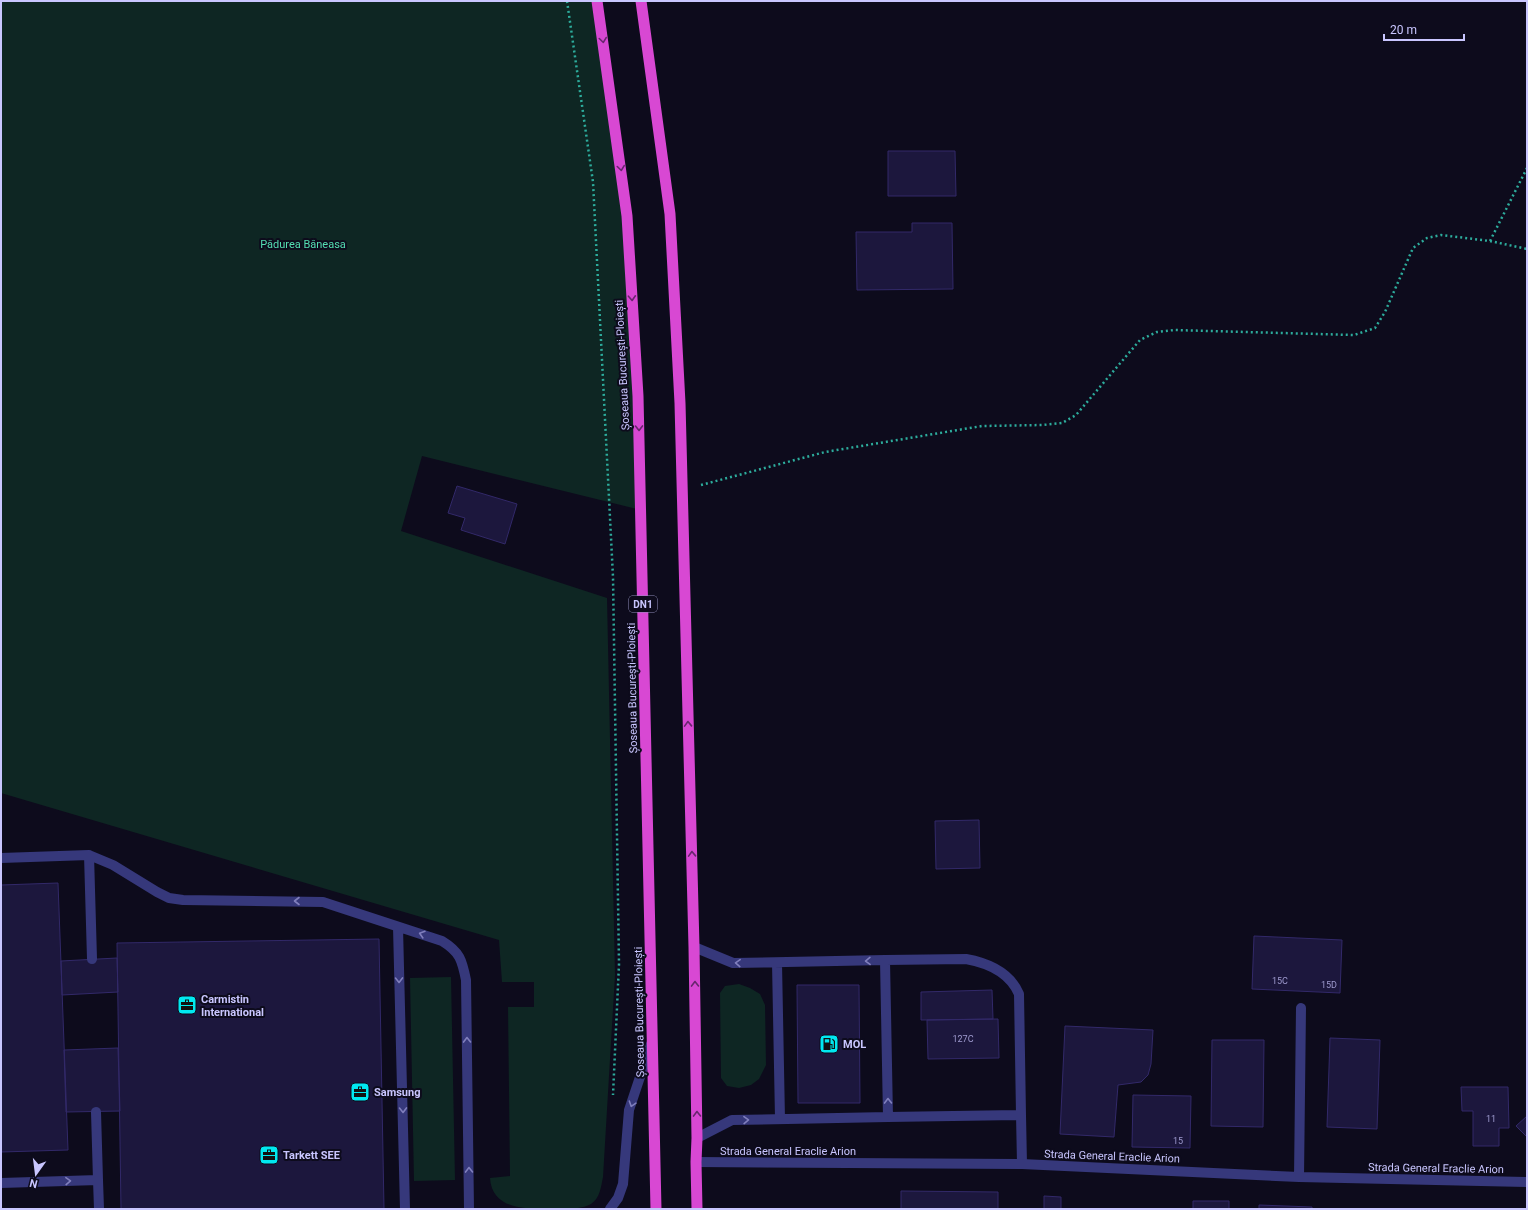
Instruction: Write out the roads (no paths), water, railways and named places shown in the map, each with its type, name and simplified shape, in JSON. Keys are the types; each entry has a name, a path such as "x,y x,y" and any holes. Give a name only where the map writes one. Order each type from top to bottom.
{"highway":[{"name":"Șoseaua București-Ploiești","path":"597,1 627,216 638,396 656,1209"},
{"path":"641,1 670,214 680,403 694,946 697,1209"}],"street":[{"path":"89,855 92,959"},
{"path":"1,858 89,855 113,865 169,898 183,900 323,902 442,941 453,948 460,957 464,967 466,980 469,1209"},
{"path":"398,927 405,1209"},
{"path":"694,946 733,964 966,959 978,961 1006,976 1015,986 1019,994 1022,1164"},
{"path":"885,960 888,1117"},
{"path":"777,963 780,1119"},
{"path":"1299,1176 1301,1008"},
{"path":"610,1209 618,1198 622,1184 629,1110 653,1040"},
{"path":"96,1112 98,1209"},
{"path":"697,1138 732,1120 1021,1115"},
{"name":"Strada General Eraclie Arion","path":"696,1162 1022,1164 1299,1176 1527,1182"},
{"path":"1,1183 98,1180"}],"place":[{"name":"Carmistin International","path":"187,1005"},
{"name":"MOL","path":"829,1044"},
{"name":"Samsung","path":"360,1092"},
{"name":"Tarkett SEE","path":"269,1155"}],"park label":[{"name":"Pădurea Băneasa","path":"303,244"}]}
